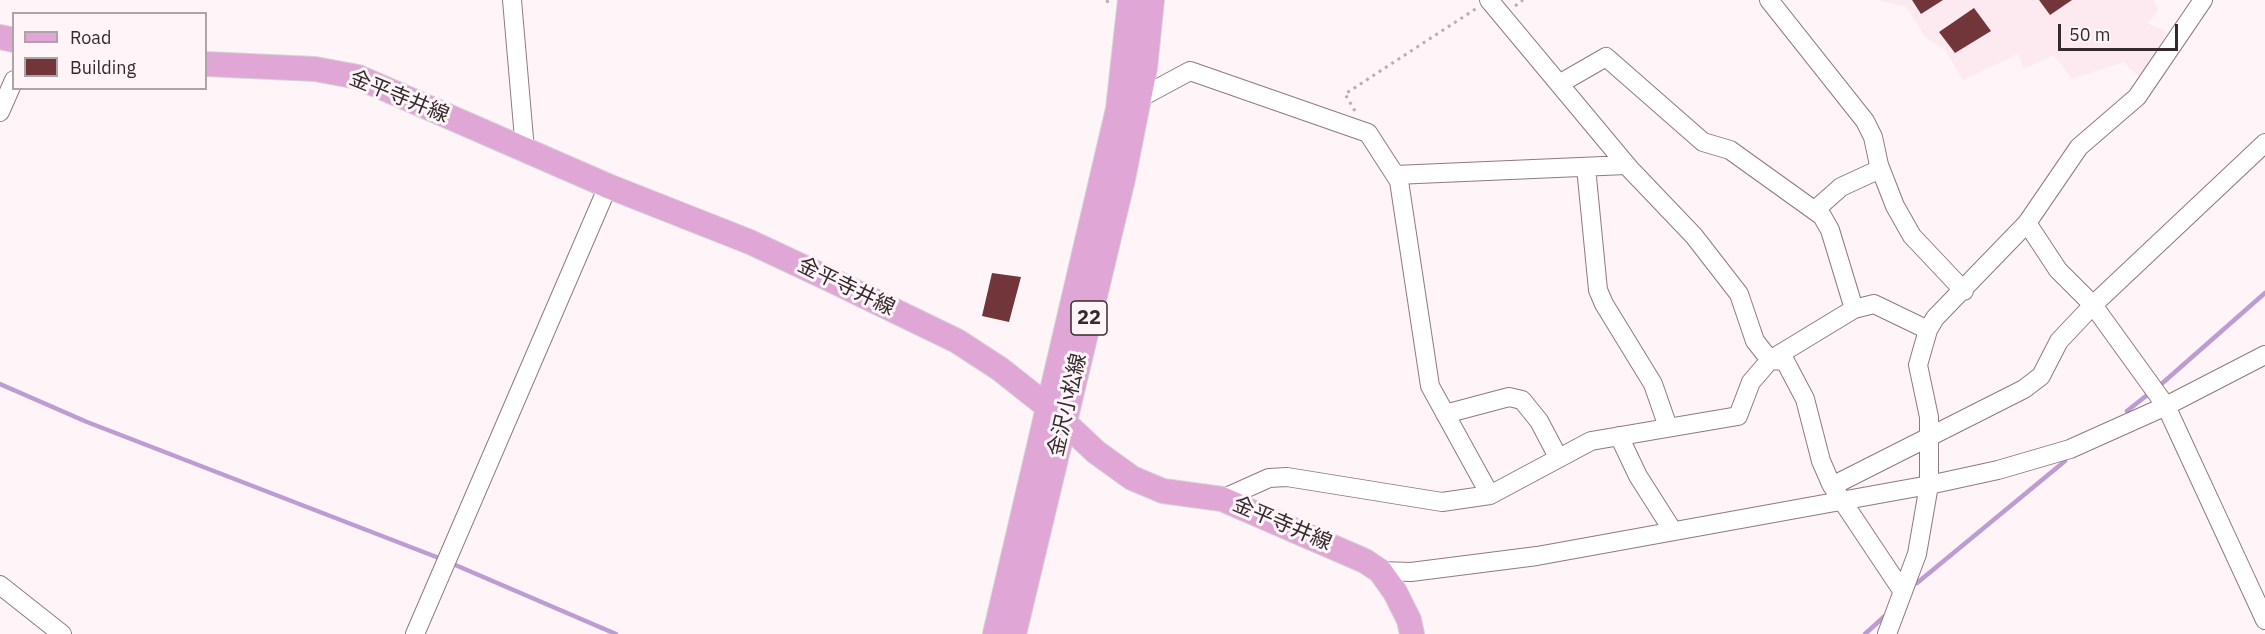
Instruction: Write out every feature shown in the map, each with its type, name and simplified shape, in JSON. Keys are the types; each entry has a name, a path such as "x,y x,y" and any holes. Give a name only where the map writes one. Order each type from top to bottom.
{"main road":[{"name":"金沢小松線","path":"1014,634 1118,108 1130,0"},
{"name":"金沢小松線","path":"995,634 1123,178 1145,68 1152,0"},
{"name":"金平寺井線","path":"207,64 315,69 358,77 608,186 750,242 957,341 1000,369 1056,414 1096,452 1132,478 1163,491 1222,499 1317,538 1365,561 1380,571 1395,592 1409,620 1412,634"}],"street":[{"path":"512,0 525,150"},
{"path":"1769,0 1864,121 1873,137 1880,169 1895,206 1912,236 1964,291"},
{"path":"1887,634 1917,554 1929,485 1929,417 1918,365 1928,330 1935,318 1964,291 2027,223 2079,147 2137,97 2202,0"},
{"path":"1484,3 1559,84 1626,165 1694,236 1739,294 1755,341 1770,360 1785,361 1805,399 1821,461 1837,493 1902,592"},
{"path":"1559,84 1606,57 1703,141 1731,150 1815,210 1822,216 1830,230 1854,309"},
{"path":"1138,99 1190,71 1368,133 1399,182 1430,386 1490,495"},
{"path":"0,112 12,85"},
{"path":"1837,493 1929,437 2024,389 2041,376 2059,340 2265,143"},
{"path":"1395,175 1626,165"},
{"path":"1586,167 1598,290 1604,304 1653,384 1668,427"},
{"path":"1815,210 1841,188 1880,169"},
{"path":"415,634 608,186"},
{"path":"2027,223 2058,270 2093,305 2158,395 2265,620"},
{"path":"1222,499 1269,478 1287,477 1442,502 1490,495 1591,441 1738,416 1751,382 1770,360 1854,309 1874,304 1928,330"},
{"path":"1380,571 1411,572 1537,556 1672,531 1837,493 1929,485 1998,471 2070,449 2158,395 2265,355"},
{"path":"1445,414 1509,397 1522,400 1539,421 1558,457"},
{"path":"1619,436 1638,476 1672,531"},
{"path":"0,585 62,634"}],"path":[{"path":"1368,133 1345,94 1484,3"}],"shaded area":[{"path":"1878,0 2153,0 2159,10 2147,23 2167,32 2140,78 2124,62 2072,79 2054,55 2024,69 2018,54 1963,80 1945,50 1926,38 1906,7"}],"building":[{"path":"1912,0 1943,0 1921,14"},
{"path":"2039,0 2072,0 2050,15"},
{"path":"1974,8 1991,31 1955,53 1939,32"},
{"path":"992,273 1021,277 1009,322 982,316"}],"waterway":[{"path":"2158,387 2265,293"},
{"path":"0,384 87,422 439,558"},
{"path":"2127,411 2151,392"},
{"path":"1917,583 2065,461"},
{"path":"453,564 616,634"},
{"path":"1865,634 1887,614"}]}
